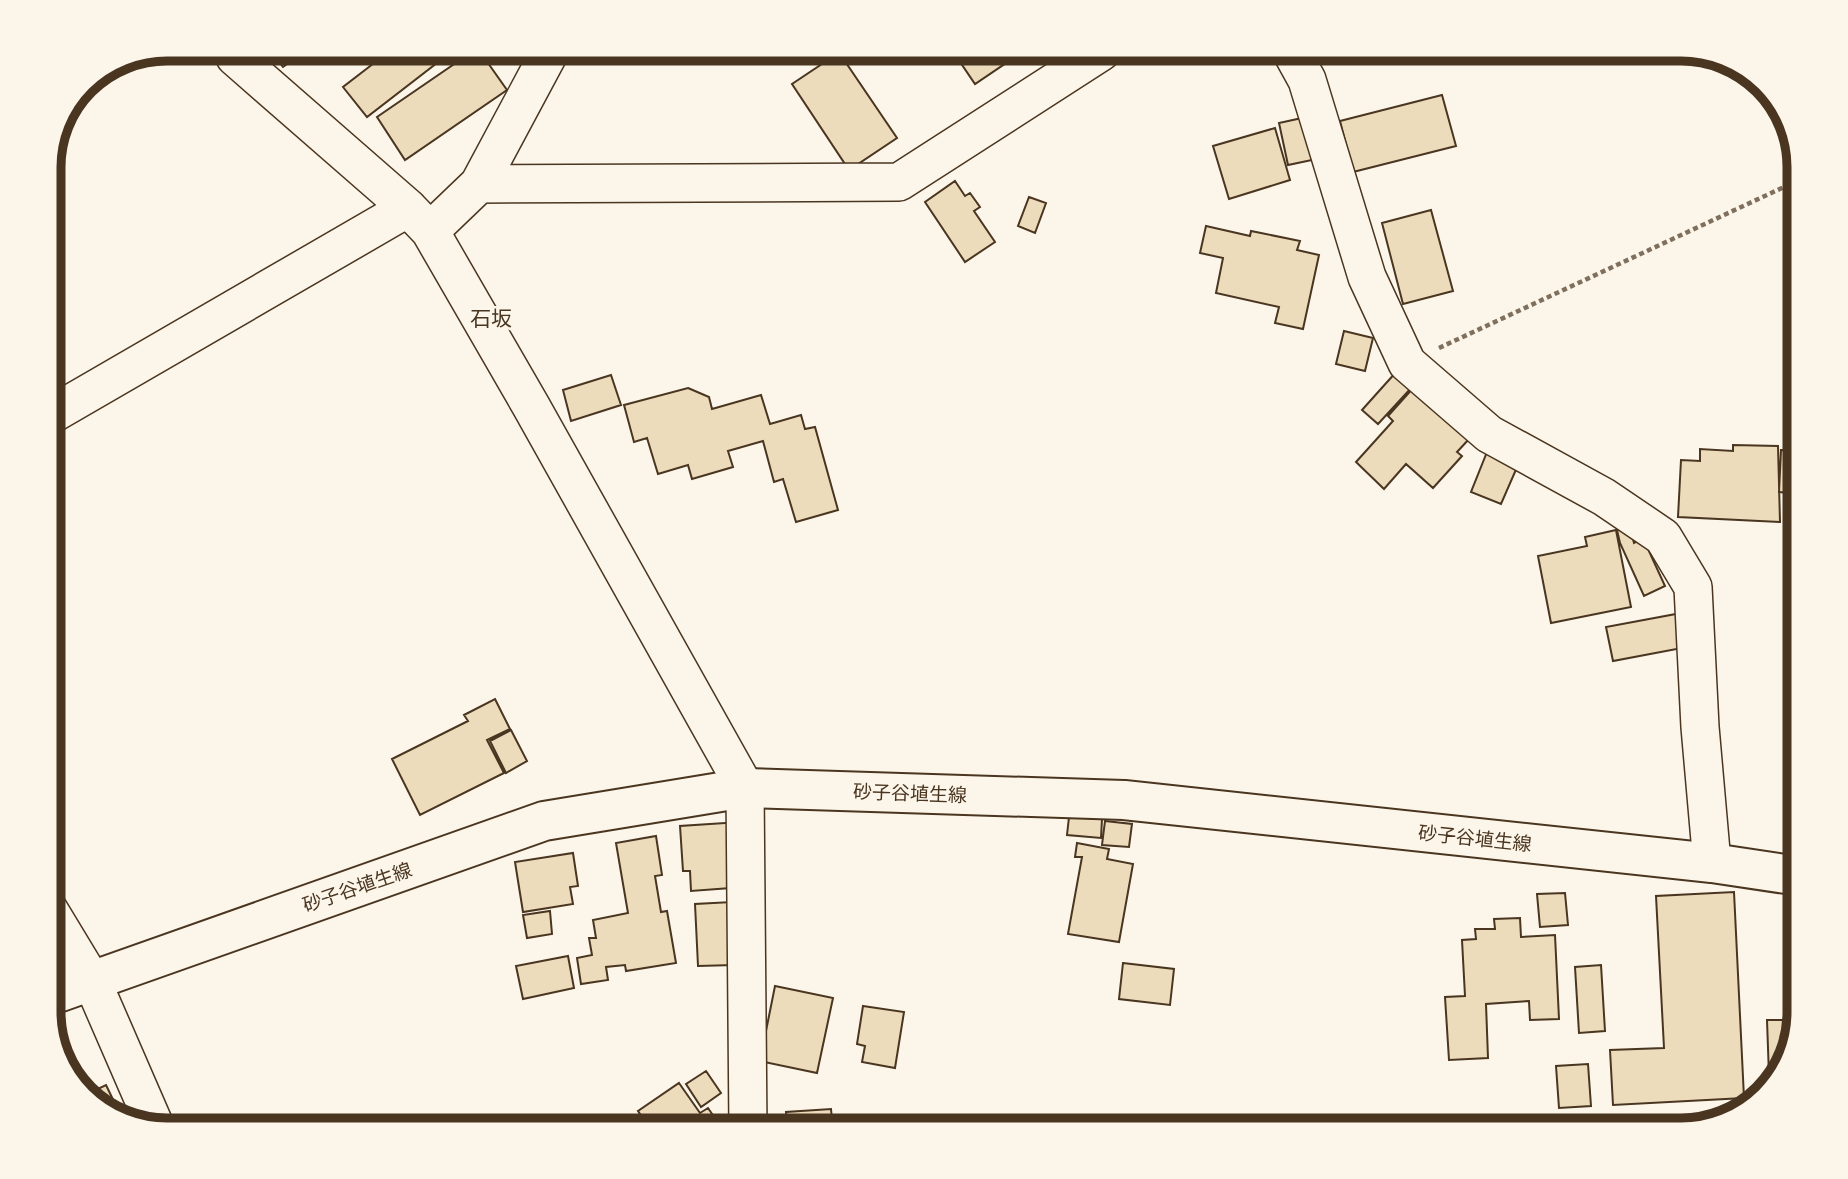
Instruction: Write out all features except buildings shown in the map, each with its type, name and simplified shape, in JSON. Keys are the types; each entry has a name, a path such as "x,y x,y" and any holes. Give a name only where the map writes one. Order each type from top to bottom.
{"main road":[{"name":"砂子谷埴生線","path":"61,992 544,821 745,788 1124,800 1712,863 1787,874"}],"street":[{"path":"240,61 419,219 531,406 745,788 748,1118"},
{"path":"479,184 545,61"},
{"path":"61,410 419,219 479,184 899,182 1087,61"},
{"path":"1297,61 1307,80 1367,277 1407,363 1489,434 1604,497 1662,537 1693,587 1700,727 1712,863"},
{"path":"61,930 92,981 151,1116"}],"path":[{"path":"1407,363 1787,186"}],"district":[{"name":"石坂","path":"491,318"}]}
